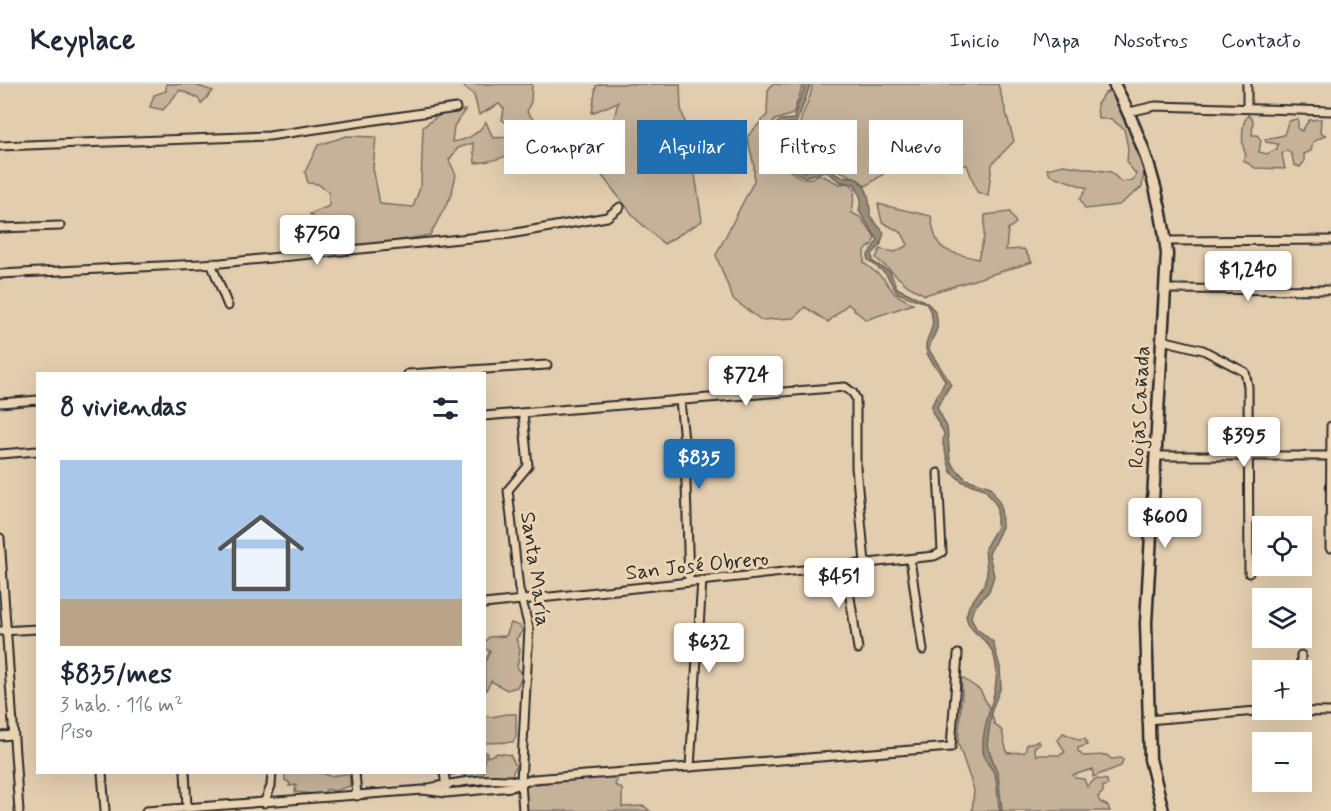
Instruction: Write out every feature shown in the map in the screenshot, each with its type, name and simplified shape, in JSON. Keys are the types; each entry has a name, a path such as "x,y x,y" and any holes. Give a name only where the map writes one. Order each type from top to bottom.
{"main road":[{"name":"Rojas Cañada","path":"1114,84 1129,112 1156,185 1166,241 1146,623 1147,720 1150,759 1163,811"}],"street":[{"path":"1247,84 1247,108"},
{"path":"1129,112 1155,106 1331,111"},
{"path":"0,146 269,136 456,108"},
{"path":"0,274 211,263 510,234 607,217 620,207"},
{"path":"0,228 60,226"},
{"path":"1166,241 1331,240"},
{"path":"211,263 228,306"},
{"path":"1165,289 1331,290"},
{"path":"1162,340 1203,350 1245,372 1248,386 1248,573"},
{"path":"439,372 547,365"},
{"path":"486,416 845,387 853,393 856,399 856,467 865,563"},
{"path":"0,403 36,400"},
{"path":"680,400 685,451 689,582"},
{"name":"Santa María","path":"523,811 521,782 529,628 524,600 519,589 508,490 528,466 524,413"},
{"path":"1330,548 1331,426"},
{"path":"0,454 36,451"},
{"path":"1156,456 1330,456"},
{"name":"San José Obrero","path":"486,604 910,559 942,552 938,473"},
{"path":"0,538 4,631 19,811"},
{"path":"910,559 922,650"},
{"path":"845,565 858,649"},
{"path":"690,767 702,580"},
{"path":"4,631 36,629"},
{"path":"423,790 446,793 512,787 533,779 951,747 958,654"},
{"path":"1301,655 1301,660"},
{"path":"1147,720 1252,711"},
{"path":"1312,711 1331,712"},
{"path":"0,736 13,735"},
{"path":"102,774 105,811"},
{"path":"185,774 187,806"},
{"path":"264,803 271,786 272,774"},
{"path":"355,774 357,796"},
{"path":"444,774 446,793"},
{"path":"146,811 187,806 357,796 423,790 446,784 509,779 521,782"}],"shaded area":[{"path":"166,84 192,84 213,91 201,104 198,98 180,90 163,110 150,107 154,95 166,91"},
{"path":"465,84 532,84 531,101 527,112 534,120 504,121 502,120 504,109 499,104 479,115 474,95 464,87"},
{"path":"601,84 680,84 681,108 684,120 637,120 637,174 695,174 702,221 664,244 636,219 601,174 625,174 625,120 614,120 618,102 592,113 596,86"},
{"path":"772,84 803,85 793,114 775,120 762,120 767,115 768,90"},
{"path":"805,84 810,84 797,120 781,120 794,119"},
{"path":"812,84 998,84 1014,141 992,164 988,196 977,192 967,165 963,165 963,120 869,120 869,174 883,174 866,186 846,174 857,174 857,120 801,120 811,94"},
{"path":"1112,90 1129,118 1145,159 1142,187 1119,205 1085,209 1080,199 1087,188 1050,175 1047,169 1063,165 1111,172 1121,182 1133,180 1136,174 1127,163 1128,148 1124,129 1111,119 1098,119 1097,104 1105,93"},
{"path":"465,110 454,126 452,142 471,136 486,122 493,138 504,137 504,157 475,163 473,143 458,148 449,160 456,175 451,196 430,235 372,245 348,244 350,220 337,220 333,223 316,222 310,214 329,206 329,193 318,184 308,183 305,172 318,145 347,136 376,137 373,168 380,204 413,207 421,185 423,127 441,114"},
{"path":"1248,115 1253,120 1252,135 1257,135 1261,140 1259,152 1267,154 1277,149 1278,144 1266,142 1265,139 1284,135 1288,124 1294,120 1298,119 1298,129 1302,131 1309,120 1321,119 1320,133 1326,135 1313,142 1311,151 1304,154 1304,162 1300,167 1294,165 1292,155 1287,150 1282,154 1285,169 1255,168 1243,160 1246,155 1242,135"},
{"path":"759,124 759,174 794,174 802,179 812,178 819,174 839,184 849,183 855,188 852,213 860,217 875,237 872,245 864,251 864,263 883,278 895,294 913,304 866,320 848,304 828,322 805,307 794,318 761,320 733,299 716,255 754,181 754,165 747,137"},
{"path":"799,174 814,174 804,177"},
{"path":"829,174 854,177 863,185 869,199 870,216 884,233 880,246 872,254 873,262 890,272 897,288 925,302 931,306 935,312 937,328 929,350 951,384 937,407 947,427 950,459 953,466 966,479 991,487 1001,506 1002,527 989,554 994,576 989,591 973,609 971,617 976,628 993,642 1000,667 1001,687 992,709 987,745 998,774 1002,811 999,806 995,775 984,758 983,751 985,729 997,676 996,665 990,648 968,623 966,616 969,606 984,585 987,573 985,548 997,527 997,506 985,489 963,482 951,472 943,444 944,433 932,412 932,405 945,381 927,353 927,341 932,326 931,312 926,303 897,293 886,274 868,260 868,255 878,240 859,211 861,199 855,184 841,182"},
{"path":"878,204 931,216 939,244 957,254 978,259 984,237 985,215 1010,212 1016,223 1008,229 1006,250 1024,249 1032,262 925,295 908,286 876,258 880,249 895,252 908,245 902,233 882,222"},
{"path":"511,623 520,626 523,631 516,639 520,650 517,667 523,675 517,687 507,690 491,681 486,690 486,660 490,651 486,649 486,641 489,637 506,636"},
{"path":"961,677 980,690 991,711 994,723 1002,731 1007,753 1025,752 1027,744 1039,741 1040,744 1034,747 1036,755 1060,755 1065,752 1058,740 1063,733 1079,740 1085,739 1087,745 1078,748 1083,756 1107,755 1111,759 1121,758 1123,760 1121,766 1093,777 1093,769 1073,775 1075,778 1084,779 1087,787 1095,779 1107,780 1108,785 1103,786 1103,792 1098,797 1110,811 972,811 974,790 958,743"},
{"path":"516,714 516,737 513,742 486,743 486,716"},
{"path":"486,752 487,757 498,753 510,755 516,766 511,777 492,786 476,786 474,779 461,774 486,774"},
{"path":"285,774 326,774 329,776 346,774 350,777 350,786 335,791 327,789 322,795 295,792 296,785 289,786 290,783 285,780"},
{"path":"439,774 455,774 444,778"},
{"path":"600,776 618,778 615,785 622,789 622,807 644,806 650,811 519,811 524,788 529,785"}]}
